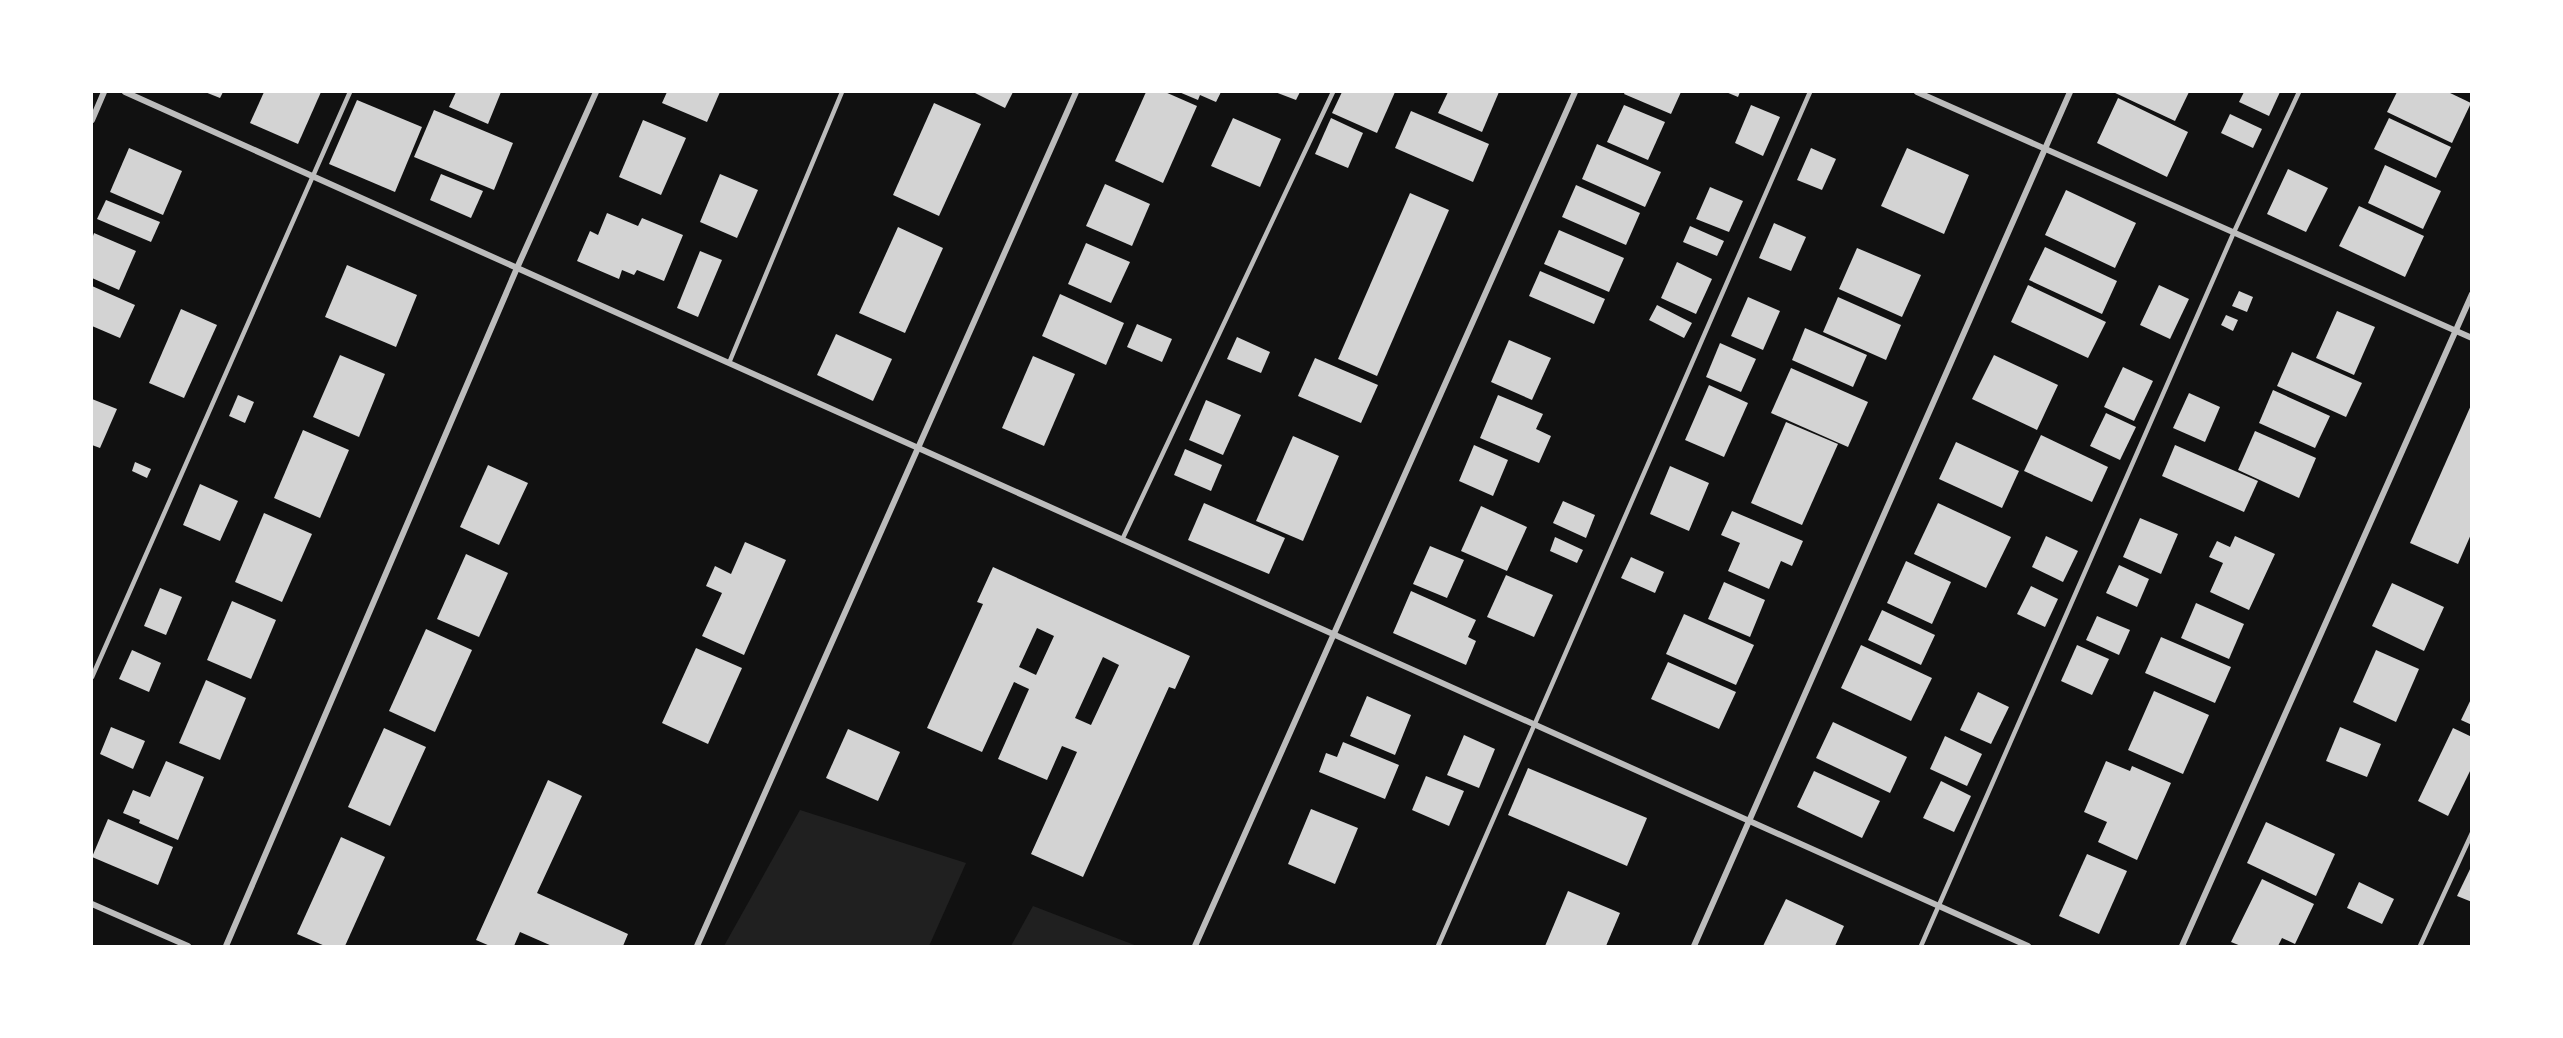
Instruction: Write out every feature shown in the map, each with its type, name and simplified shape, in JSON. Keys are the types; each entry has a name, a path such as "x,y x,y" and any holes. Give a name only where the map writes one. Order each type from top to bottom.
{"street":[{"path":"92,120 104,92"},
{"path":"125,92 2028,946"},
{"path":"226,946 517,268 596,92"},
{"path":"697,946 1076,92"},
{"path":"1195,946 1575,92"},
{"path":"1917,92 2472,338"},
{"path":"1694,946 2070,92"},
{"path":"2182,946 2472,294"},
{"path":"92,904 188,946"}],"lane":[{"path":"92,677 350,92"},
{"path":"729,363 842,92"},
{"path":"1122,540 1333,92"},
{"path":"1438,946 1536,726 1810,92"},
{"path":"1921,946 2234,232 2299,92"},
{"path":"2420,946 2472,833"}],"shaded area":[{"path":"800,810 966,863 929,946 724,946"},
{"path":"1033,906 1137,946 1011,946"}],"building":[{"path":"205,92 223,92 220,98"},
{"path":"264,92 321,92 298,144 250,123"},
{"path":"456,92 501,92 488,124 449,107"},
{"path":"667,92 720,92 707,122 662,103"},
{"path":"973,92 1013,92 1005,108"},
{"path":"1146,92 1165,92 1197,106 1163,183 1115,161"},
{"path":"1179,92 1221,92 1216,102 1200,95 1198,100"},
{"path":"1275,92 1300,92 1296,100"},
{"path":"1342,92 1395,92 1377,133 1332,113"},
{"path":"1448,92 1499,92 1482,132 1438,113"},
{"path":"1625,92 1681,92 1671,114 1624,94"},
{"path":"1726,92 1740,92 1738,97"},
{"path":"2113,92 2189,92 2175,121"},
{"path":"2244,92 2280,92 2269,116 2239,102"},
{"path":"2397,92 2448,92 2471,103 2452,143 2387,112"},
{"path":"2118,98 2188,132 2167,177 2097,143"},
{"path":"357,100 422,127 395,192 329,164"},
{"path":"934,103 981,124 939,216 893,195"},
{"path":"1624,105 1665,122 1648,160 1607,142"},
{"path":"1751,105 1780,117 1763,156 1735,143"},
{"path":"434,110 513,143 494,190 414,157"},
{"path":"1411,111 1489,144 1473,182 1395,148"},
{"path":"2230,114 2262,129 2253,148 2221,133"},
{"path":"1233,118 1281,139 1260,187 1211,166"},
{"path":"1331,118 1363,133 1348,168 1315,154"},
{"path":"2389,118 2451,147 2436,178 2374,149"},
{"path":"643,120 686,138 661,195 619,177"},
{"path":"1597,144 1661,172 1645,207 1582,179"},
{"path":"129,148 182,171 163,215 110,192"},
{"path":"1811,148 1836,159 1822,190 1797,180"},
{"path":"1907,148 1969,175 1944,234 1881,206"},
{"path":"2385,165 2441,191 2423,229 2368,203"},
{"path":"2288,169 2328,188 2306,232 2267,214"},
{"path":"441,174 483,191 471,218 430,200"},
{"path":"720,174 758,190 737,238 700,222"},
{"path":"1105,184 1150,204 1132,246 1086,226"},
{"path":"1576,185 1640,213 1626,245 1562,217"},
{"path":"1710,187 1743,201 1729,232 1696,219"},
{"path":"2066,190 2136,223 2115,268 2045,235"},
{"path":"1410,193 1449,210 1377,376 1338,359"},
{"path":"106,200 160,222 151,242 97,219"},
{"path":"2359,206 2424,236 2405,277 2339,246"},
{"path":"607,213 638,226 642,218 683,235 664,281 637,270 634,275 622,270 619,279 577,261 590,231 598,235"},
{"path":"1774,223 1806,237 1791,271 1759,258"},
{"path":"1690,226 1724,241 1717,256 1683,242"},
{"path":"898,227 943,248 905,333 859,313"},
{"path":"1559,230 1624,258 1609,292 1544,264"},
{"path":"94,233 136,251 119,290 92,278"},
{"path":"1086,243 1130,262 1111,303 1068,284"},
{"path":"2045,247 2117,281 2102,314 2029,280"},
{"path":"1857,248 1921,275 1902,317 1839,289"},
{"path":"700,251 722,260 698,317 677,308"},
{"path":"1677,262 1712,279 1696,314 1661,298"},
{"path":"347,265 417,295 396,347 325,317"},
{"path":"1540,271 1605,299 1594,324 1529,296"},
{"path":"2028,285 2106,322 2088,358 2011,322"},
{"path":"2159,285 2189,299 2170,339 2140,325"},
{"path":"92,286 135,305 120,338 92,326"},
{"path":"2239,291 2253,297 2247,312 2232,306"},
{"path":"1060,294 1124,323 1106,365 1042,336"},
{"path":"1748,297 1780,311 1763,350 1731,336"},
{"path":"1838,297 1901,325 1886,360 1823,332"},
{"path":"1657,305 1692,323 1684,338 1649,320"},
{"path":"181,309 217,325 184,398 149,383"},
{"path":"2337,311 2375,327 2354,375 2316,358"},
{"path":"2226,315 2238,320 2233,331 2221,325"},
{"path":"1137,324 1172,339 1162,362 1127,347"},
{"path":"1805,328 1867,355 1853,387 1792,360"},
{"path":"836,334 892,359 873,401 817,375"},
{"path":"1237,337 1270,352 1261,373 1227,359"},
{"path":"1509,340 1551,358 1532,400 1491,382"},
{"path":"1720,343 1756,359 1741,392 1706,377"},
{"path":"2292,352 2362,383 2346,417 2277,386"},
{"path":"340,355 385,374 359,437 313,417"},
{"path":"1994,355 2058,385 2037,430 1972,399"},
{"path":"1033,356 1075,374 1044,446 1002,428"},
{"path":"1315,358 1378,385 1361,423 1298,396"},
{"path":"2123,367 2153,381 2134,421 2104,407"},
{"path":"1791,368 1868,402 1848,447 1771,413"},
{"path":"1709,385 1748,403 1724,457 1685,440"},
{"path":"2273,390 2330,416 2315,448 2259,423"},
{"path":"2189,393 2220,407 2205,442 2173,428"},
{"path":"238,395 254,402 245,423 229,416"},
{"path":"1498,395 1543,414 1536,429 1551,436 1539,463 1480,438"},
{"path":"92,399 117,409 100,448 92,445"},
{"path":"1206,400 1241,415 1223,455 1189,440"},
{"path":"2472,403 2472,532 2458,564 2410,543"},
{"path":"2106,413 2136,427 2120,460 2090,446"},
{"path":"1786,422 1838,444 1802,525 1751,503"},
{"path":"303,430 349,450 320,518 274,498"},
{"path":"2255,431 2316,458 2299,498 2238,470"},
{"path":"2041,435 2108,467 2092,502 2024,471"},
{"path":"1293,436 1339,456 1303,541 1256,521"},
{"path":"1956,442 2019,471 2002,508 1939,479"},
{"path":"1474,445 1508,460 1493,496 1459,481"},
{"path":"2175,445 2258,481 2244,512 2162,476"},
{"path":"1185,449 1222,465 1211,491 1174,475"},
{"path":"135,462 151,469 147,478 132,471"},
{"path":"488,465 528,483 499,545 460,527"},
{"path":"1670,466 1709,483 1689,531 1650,514"},
{"path":"200,484 238,501 220,541 183,525"},
{"path":"1563,501 1595,515 1586,538 1553,523"},
{"path":"1204,503 1285,538 1269,574 1188,540"},
{"path":"1938,503 2011,537 1986,588 1914,554"},
{"path":"1481,506 1527,527 1507,571 1461,551"},
{"path":"1732,511 1803,541 1792,566 1781,561 1769,589 1728,571 1740,543 1721,535"},
{"path":"264,513 312,534 282,602 235,582"},
{"path":"2140,518 2178,534 2161,574 2123,557"},
{"path":"2046,536 2078,551 2063,582 2032,567"},
{"path":"2235,536 2275,554 2249,610 2210,592 2223,563 2209,557 2217,541 2230,547"},
{"path":"1555,537 1583,550 1577,563 1550,551"},
{"path":"745,542 786,560 744,655 702,636 722,593 706,586 715,566 731,574"},
{"path":"1430,546 1464,560 1447,598 1413,584"},
{"path":"466,554 508,573 479,637 437,619"},
{"path":"1631,557 1664,572 1655,593 1621,578"},
{"path":"1906,561 1951,582 1932,624 1887,603"},
{"path":"2119,565 2149,579 2137,607 2106,593"},
{"path":"993,567 1190,656 1175,689 1169,687 1083,877 1031,854 1077,752 1062,746 1047,780 998,759 1029,689 1014,682 982,752 927,728 983,604 977,602","holes":["1037,628 1054,636 1036,675 1019,667","1103,657 1119,665 1091,725 1075,718"]},
{"path":"1506,575 1553,595 1534,637 1487,617"},
{"path":"1724,582 1765,600 1750,637 1708,619"},
{"path":"2392,583 2444,607 2424,651 2372,626"},
{"path":"2031,586 2058,599 2045,627 2017,614"},
{"path":"160,588 182,597 166,635 144,626"},
{"path":"1411,591 1476,620 1468,637 1476,641 1466,665 1393,633"},
{"path":"232,601 276,620 251,679 207,660"},
{"path":"2196,603 2244,624 2229,659 2181,638"},
{"path":"1882,610 1935,635 1921,665 1868,640"},
{"path":"1684,614 1754,645 1736,685 1666,654"},
{"path":"2097,616 2130,630 2119,655 2086,640"},
{"path":"426,629 472,650 435,732 389,711"},
{"path":"2161,637 2231,667 2215,703 2145,673"},
{"path":"1861,645 1932,678 1911,721 1841,688"},
{"path":"2077,645 2109,659 2092,695 2061,681"},
{"path":"696,648 742,668 708,744 662,723"},
{"path":"132,650 161,663 149,692 119,679"},
{"path":"2376,650 2419,669 2396,722 2353,702"},
{"path":"1668,662 1736,692 1719,729 1651,699"},
{"path":"206,680 246,698 220,760 179,743"},
{"path":"2154,691 2209,715 2183,774 2128,750"},
{"path":"1978,692 2009,707 1991,744 1960,730"},
{"path":"1367,696 1411,715 1395,755 1350,736"},
{"path":"2472,697 2472,725 2461,720"},
{"path":"1833,722 1907,757 1890,793 1816,758"},
{"path":"111,727 145,741 133,769 100,754"},
{"path":"2340,727 2381,744 2367,777 2326,761"},
{"path":"384,728 426,747 390,826 348,807"},
{"path":"2453,728 2472,737 2472,767 2448,816 2418,801"},
{"path":"848,729 900,752 878,801 826,778"},
{"path":"1464,735 1495,749 1479,788 1447,775"},
{"path":"1945,736 1982,754 1967,786 1930,769"},
{"path":"1343,742 1399,765 1385,799 1319,772 1326,753 1337,757"},
{"path":"166,761 204,777 178,840 139,823 140,820 123,813 133,790 150,797"},
{"path":"2106,761 2130,771 2132,766 2171,783 2137,860 2098,842 2107,822 2084,812"},
{"path":"1528,768 1647,818 1627,866 1508,815"},
{"path":"1814,771 1880,801 1862,838 1797,807"},
{"path":"1426,776 1464,791 1449,826 1412,810"},
{"path":"548,780 582,796 537,893 628,934 623,946 552,946 520,932 514,946 490,946 476,940"},
{"path":"1941,781 1971,796 1954,832 1923,818"},
{"path":"1311,809 1358,828 1335,884 1288,864"},
{"path":"108,819 173,847 158,885 92,857"},
{"path":"2266,822 2335,854 2316,896 2247,863"},
{"path":"341,837 385,857 345,946 325,946 297,934"},
{"path":"2087,854 2127,871 2099,934 2059,916"},
{"path":"2472,865 2472,902 2457,896"},
{"path":"2262,879 2314,904 2295,944 2282,938 2278,946 2241,946 2231,942"},
{"path":"2359,882 2394,899 2382,924 2347,908"},
{"path":"1568,891 1620,913 1606,946 1545,946"},
{"path":"1786,899 1844,926 1835,946 1763,946"}]}
